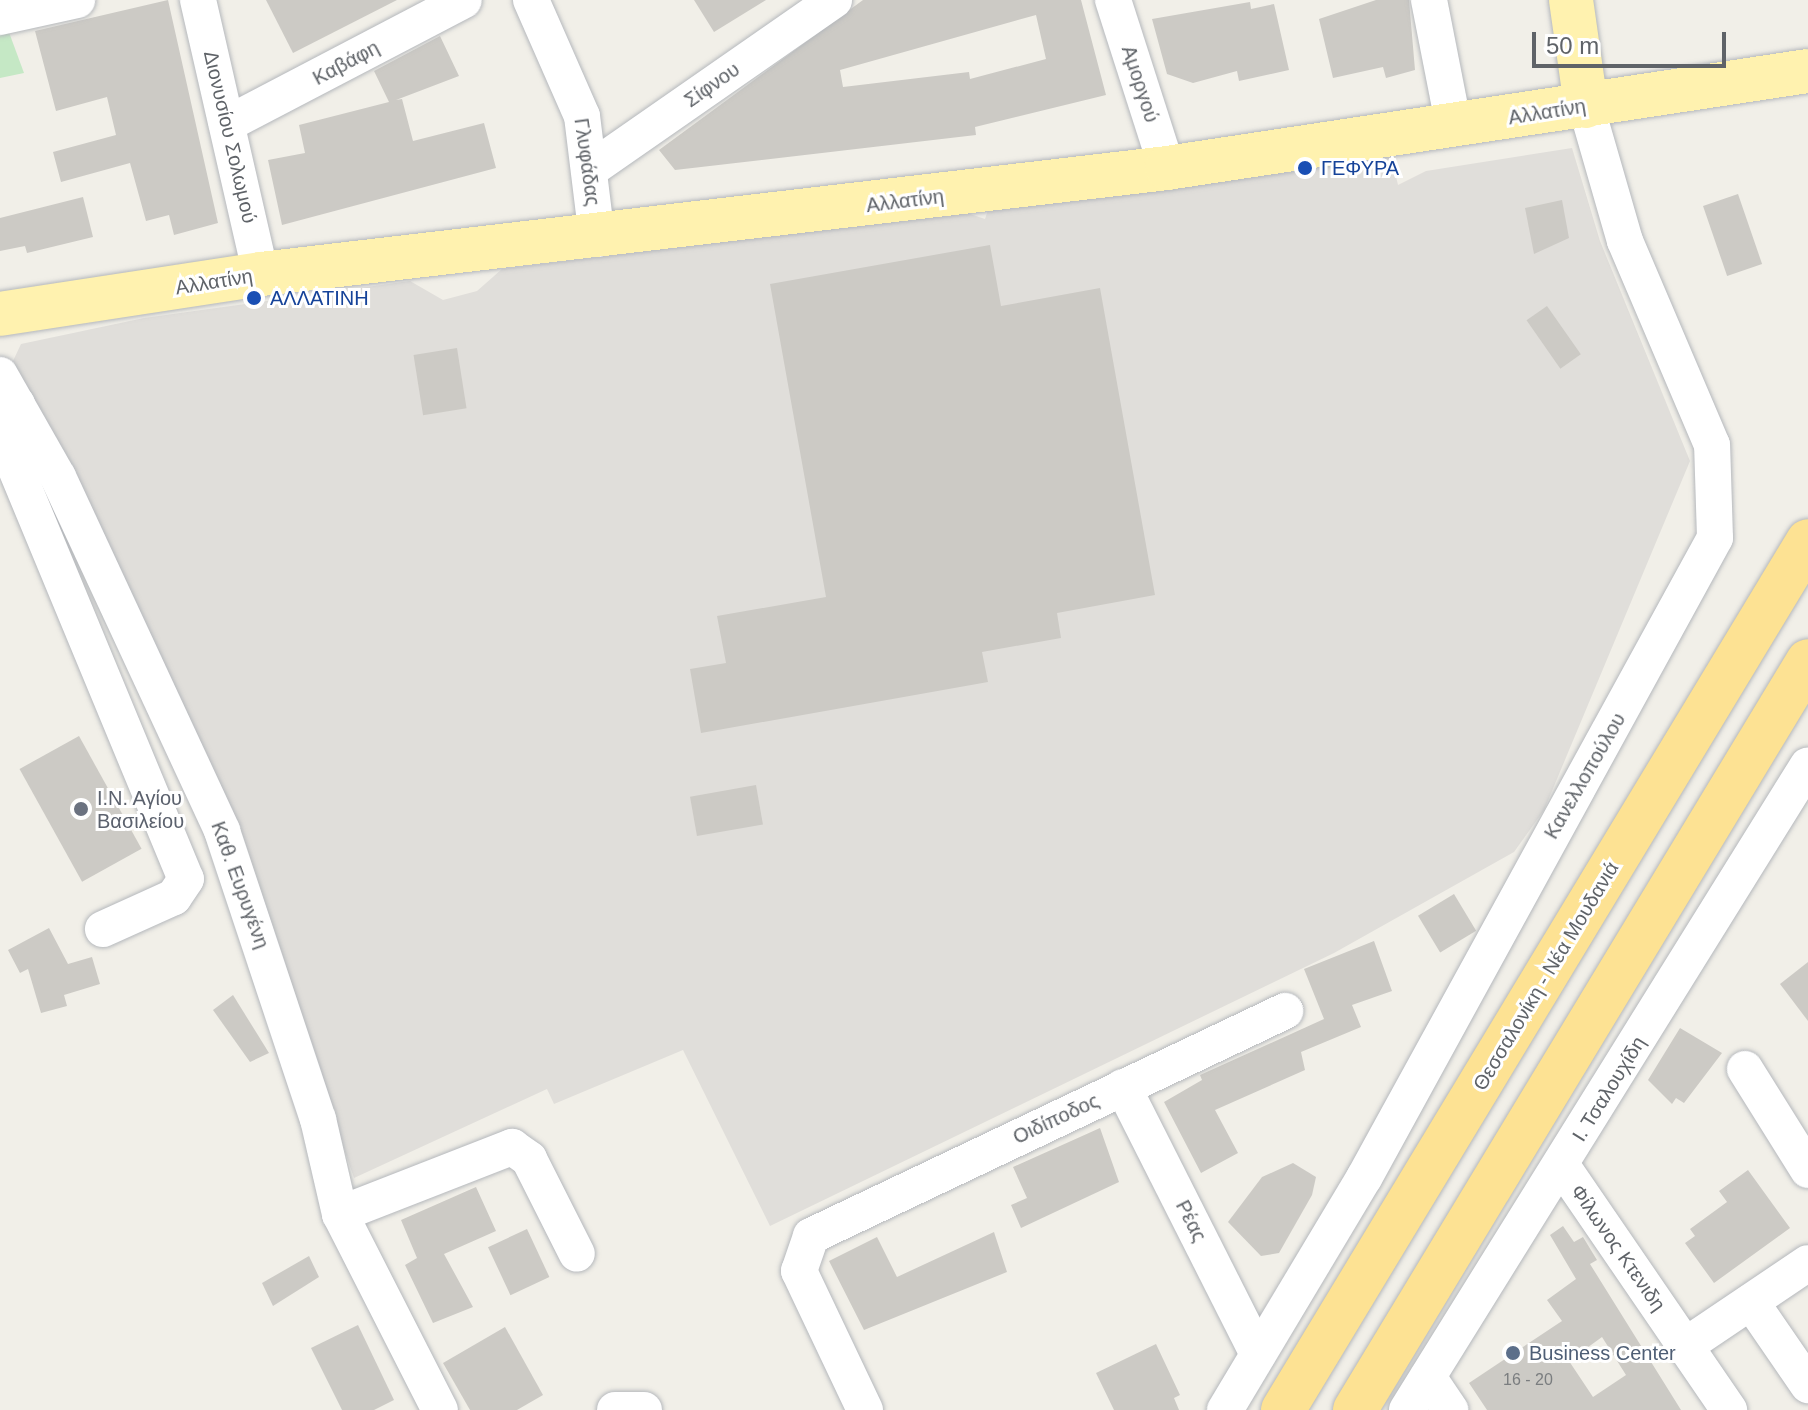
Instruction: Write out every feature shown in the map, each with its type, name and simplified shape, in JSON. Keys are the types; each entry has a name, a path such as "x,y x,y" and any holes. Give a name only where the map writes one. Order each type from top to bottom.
{"highway":[{"name":"Θεσσαλονίκη - Νέα Μουδανιά","path":"1285,1407 1808,541"},
{"path":"1355,1410 1808,661"}],"main road":[{"path":"1571,0 1586,106"},
{"name":"Αλλατίνη","path":"0,314 261,274 597,239 1167,168 1454,127 1808,71"}],"street":[{"path":"0,17 77,0"},
{"name":"Διονυσίου Σολωμού","path":"198,0 261,274"},
{"name":"Καβάφη","path":"227,124 464,0"},
{"name":"Γλυφάδας","path":"531,0 578,104 591,169 597,239"},
{"name":"Σίφνου","path":"591,169 834,0"},
{"name":"Αμοργού","path":"1113,0 1167,168"},
{"path":"1429,0 1454,127"},
{"name":"Κανελλοπούλου","path":"1225,1410 1364,1178 1715,538 1712,445 1625,241 1586,106"},
{"path":"8,390 4,440 186,879 174,897 103,929"},
{"name":"Καθ. Ευρυγένη","path":"8,390 58,477 227,842 318,1119 340,1214 440,1410"},
{"name":"Ι. Τσαλουχίδη","path":"1407,1410 1562,1166 1808,765"},
{"name":"Οιδίποδος","path":"865,1410 799,1271 805,1243 827,1227 1285,1011"},
{"path":"1745,1069 1808,1170"},
{"name":"Ρέας","path":"1123,1087 1258,1354"},
{"path":"340,1214 512,1147 529,1159 577,1254"},
{"name":"Φίλωνος Κτενιδη","path":"1562,1166 1729,1410"},
{"path":"1685,1346 1808,1263"},
{"path":"1751,1302 1808,1385"},
{"path":"1428,1377 1450,1410"},
{"path":"615,1410 644,1410"}],"shaded area":[{"path":"1572,148 1600,241 1690,461 1544,810 1514,852 1334,953 770,1226 683,1050 554,1104 547,1089 354,1178 241,848 13,361 21,344 144,318 410,281 443,300 477,291 502,269 964,212 985,219 989,207 1391,155 1398,185 1426,171"}],"green space":[{"path":"3,16 24,73 0,78 0,17"}],"building":[{"path":"168,0 218,223 174,235 169,215 146,221 130,163 61,182 53,152 116,135 107,97 56,111 35,31"},
{"path":"266,0 397,0 293,53"},
{"path":"694,0 766,0 714,32"},
{"path":"863,0 1081,0 1106,95 975,127 976,135 675,170 659,150","holes":["1036,15 1046,59 970,79 969,72 843,87 840,70"]},
{"path":"1376,0 1409,0 1415,70 1386,78 1383,67 1333,78 1319,19"},
{"path":"1250,2 1251,9 1274,4 1289,70 1239,81 1237,71 1193,83 1167,74 1152,19"},
{"path":"440,36 459,76 396,100 402,99 413,141 484,123 496,168 282,225 268,160 305,153 299,125 389,102 374,71"},
{"path":"1738,194 1762,264 1727,276 1703,206"},
{"path":"83,197 93,237 27,253 25,246 0,251 0,218"},
{"path":"1562,200 1569,238 1534,254 1525,208"},
{"path":"990,245 1001,306 1100,288 1155,595 1057,613 1061,638 982,652 988,682 701,733 690,669 726,663 717,616 826,597 770,284"},
{"path":"1547,306 1581,354 1560,369 1527,320"},
{"path":"457,348 467,408 423,415 414,355"},
{"name":"Ι.Ν. Αγίου Βασιλείου","path":"79,736 142,849 82,882 20,769"},
{"path":"756,785 763,824 697,836 690,797"},
{"path":"1454,894 1476,931 1440,952 1418,916"},
{"path":"49,928 68,964 92,957 100,984 64,995 67,1006 41,1013 28,969 20,973 8,950"},
{"path":"1374,941 1392,991 1352,1005 1361,1027 1301,1052 1305,1070 1215,1110 1238,1153 1201,1173 1164,1102 1202,1080 1200,1075 1324,1019 1304,969"},
{"path":"1808,962 1808,1021 1780,984"},
{"path":"233,995 269,1053 250,1062 213,1010"},
{"path":"1680,1028 1722,1053 1684,1103 1676,1098 1672,1104 1648,1080"},
{"path":"1100,1128 1119,1182 1021,1228 1011,1205 1027,1198 1013,1167"},
{"path":"1293,1163 1316,1177 1312,1195 1279,1253 1261,1256 1228,1222 1262,1177"},
{"path":"1748,1170 1790,1228 1714,1283 1685,1243 1695,1236 1690,1229 1727,1202 1719,1191"},
{"path":"476,1187 496,1231 444,1254 473,1307 433,1323 405,1265 417,1258 401,1220"},
{"path":"1563,1226 1574,1242 1583,1237 1597,1260 1590,1264 1681,1410 1487,1410 1469,1383 1562,1321 1547,1300 1576,1279 1550,1235","holes":["1602,1337 1626,1375 1593,1397 1569,1361"]},
{"path":"527,1229 549,1277 510,1295 488,1247"},
{"path":"994,1232 1007,1272 864,1330 829,1261 877,1237 897,1277"},
{"path":"309,1256 319,1277 273,1306 262,1283"},
{"path":"358,1325 394,1400 374,1410 342,1410 311,1348"},
{"path":"505,1327 543,1395 517,1410 470,1410 443,1363"},
{"path":"1156,1344 1180,1395 1174,1398 1179,1410 1114,1410 1096,1373"}],"place":[{"name":"ΓΕΦΥΡΑ","path":"1305,168"},
{"name":"ΑΛΛΑΤΙΝΗ","path":"254,298"},
{"name":"Ι.Ν. Αγίου Βασιλείου","path":"81,809"},
{"name":"Business Center","path":"1513,1353"}]}
